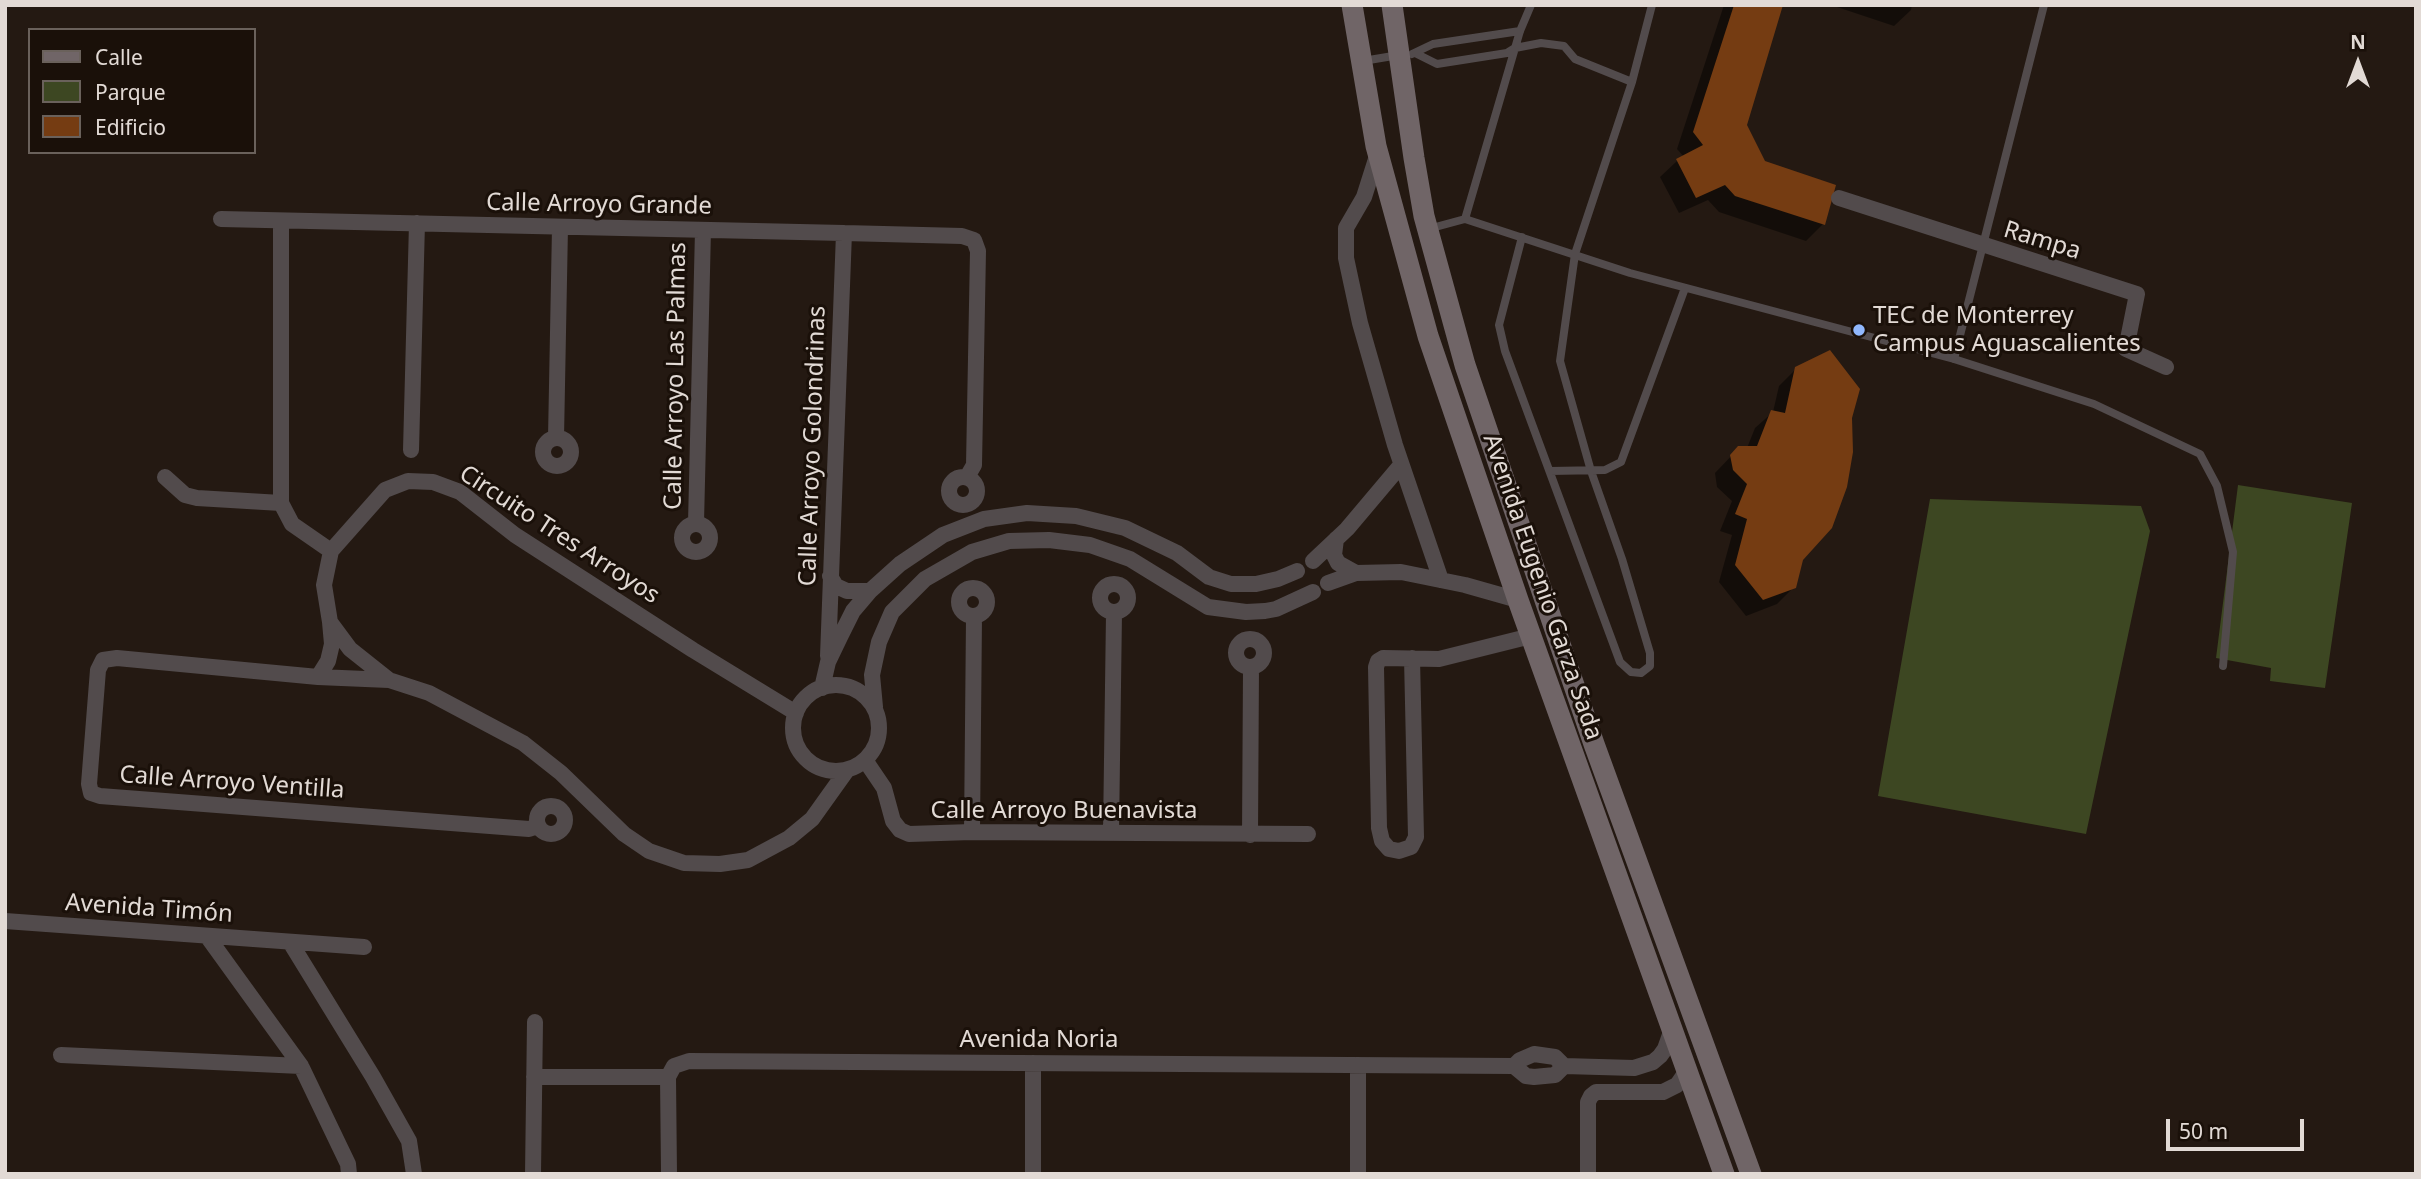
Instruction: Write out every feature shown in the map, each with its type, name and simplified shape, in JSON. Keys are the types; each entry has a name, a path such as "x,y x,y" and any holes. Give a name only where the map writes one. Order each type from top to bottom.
{"main road":[{"name":"Avenida Eugenio Garza Sada","path":"1352,5 1378,153 1427,337 1671,1032 1724,1174"},
{"name":"Avenida Eugenio Garza Sada","path":"1392,5 1408,54 1413,158 1427,229 1465,365 1594,744 1751,1174"}],"street":[{"path":"1378,153 1371,181 1346,228 1346,258 1360,323 1401,465 1441,580"},
{"name":"Rampa","path":"1839,198 2137,294 2126,349 2166,367"},
{"name":"Calle Arroyo Grande","path":"221,219 962,236 974,240 978,251 974,465 967,477"},
{"path":"281,221 281,503 292,524 331,551 324,585 332,644 328,661 318,677"},
{"path":"411,450 417,223"},
{"path":"556,438 560,226"},
{"name":"Calle Arroyo Las Palmas","path":"696,523 703,230"},
{"name":"Calle Arroyo Golondrinas","path":"828,662 844,233"},
{"path":"1313,561 1347,529 1401,465"},
{"path":"165,477 184,495 197,498 281,503"},
{"name":"Circuito Tres Arroyos","path":"331,551 385,490 408,481 433,482 460,492 515,535 796,713"},
{"path":"822,688 828,662 853,611 870,592 900,564 943,535 984,519 1027,513 1076,516 1125,528 1177,553 1209,577 1231,584 1256,584 1297,572"},
{"path":"1336,539 1334,555 1338,563 1356,573"},
{"path":"875,707 865,696 852,688 843,685 822,688 803,700 796,713 793,734 798,748 807,760 819,768 834,771 847,770 865,760 877,743 880,728 872,675 879,642 892,612 925,579 972,552 1009,541 1049,540 1090,545 1130,559 1208,607 1227,611 1276,609 1313,592"},
{"path":"1328,583 1356,573 1401,572 1518,600"},
{"path":"830,576 836,586 848,592 870,592"},
{"path":"1111,833 1114,613"},
{"path":"972,832 974,617"},
{"path":"330,622 351,649 389,680 429,693 523,743 561,773 624,834 649,851 684,863 720,864 748,860 789,838 812,819 847,770"},
{"path":"1412,658 1416,837 1411,847 1399,851 1390,849 1382,841 1379,828 1376,667 1382,658 1412,658 1439,659 1531,636"},
{"name":"Calle Arroyo Ventilla","path":"389,680 318,677 117,658 103,660 98,670 90,793 100,796 529,829 538,826"},
{"path":"1250,835 1251,668"},
{"name":"Calle Arroyo Buenavista","path":"865,760 884,788 893,821 900,830 909,834 1308,834"},
{"name":"Avenida Timón","path":"5,922 364,947"},
{"path":"207,936 301,1066 348,1164 349,1174"},
{"path":"290,942 409,1141 414,1174"},
{"path":"533,1174 535,1022"},
{"name":"Avenida Noria","path":"1514,1066 1534,1054 1555,1058 1564,1066 1644,1066 1660,1056 1671,1032"},
{"path":"61,1055 301,1066"},
{"name":"Avenida Noria","path":"668,1077 674,1066 689,1061 1514,1066 1526,1076 1534,1077 1555,1075 1564,1066"},
{"path":"1033,1063 1033,1174"},
{"path":"1358,1065 1358,1174"},
{"path":"1588,1174 1588,1102 1591,1096 1596,1093 1663,1092 1677,1085 1686,1072"},
{"path":"534,1077 668,1077 669,1174"}],"lane":[{"path":"1465,219 1520,31 1531,5"},
{"path":"1522,237 1499,325 1505,351 1620,662 1631,672 1641,673 1650,666 1650,653 1622,559 1591,471 1560,361 1575,254 1632,82 1651,5"},
{"path":"1954,359 2043,5"},
{"path":"1360,62 1408,54 1433,44 1520,31"},
{"path":"1408,54 1437,64 1507,53 1515,48 1541,43 1564,46 1575,59 1632,82"},
{"path":"1427,229 1465,219 1685,288 1954,359 2094,404 2200,454 2217,486 2233,552 2223,666"},
{"path":"1550,471 1605,470 1621,462 1685,288"}],"green space":[{"path":"2238,485 2352,503 2325,688 2270,681 2271,668 2216,658"},
{"path":"1930,499 2141,506 2150,531 2086,834 1878,796"}],"building":[{"path":"1734,5 1783,5 1747,125 1765,161 1836,185 1825,225 1735,196 1725,185 1696,198 1676,159 1703,145 1693,132"},
{"path":"1830,350 1860,389 1852,418 1853,452 1847,487 1832,528 1803,560 1796,588 1763,600 1735,565 1747,519 1735,514 1747,484 1733,470 1730,455 1738,446 1757,446 1771,410 1785,413 1795,367"}],"place":[{"name":"TEC de Monterrey Campus Aguascalientes","path":"1859,330"}]}
